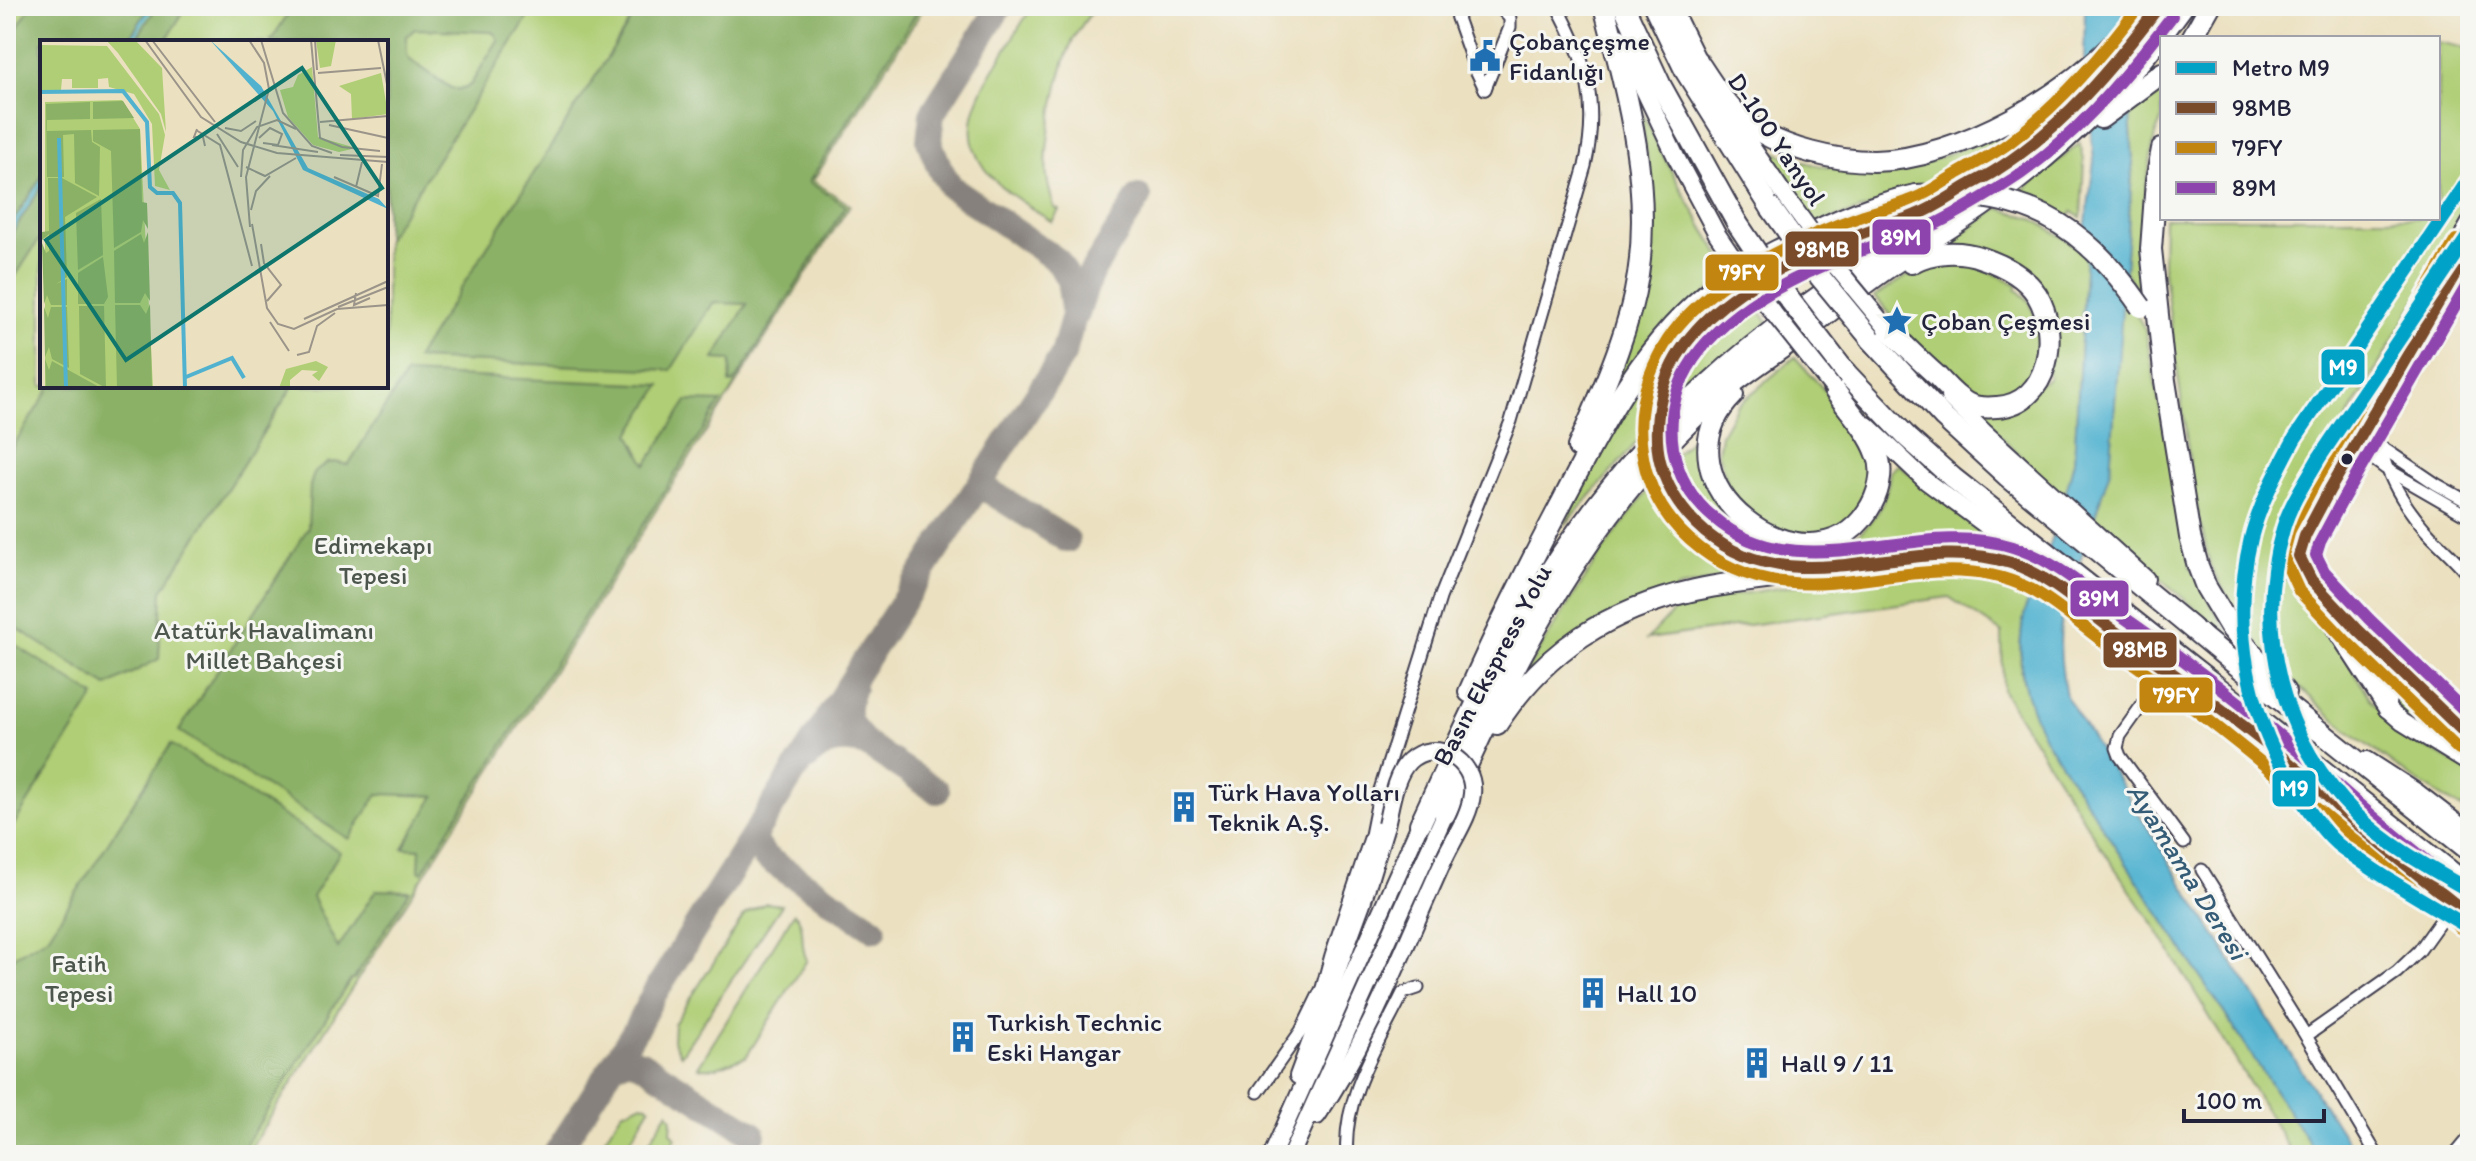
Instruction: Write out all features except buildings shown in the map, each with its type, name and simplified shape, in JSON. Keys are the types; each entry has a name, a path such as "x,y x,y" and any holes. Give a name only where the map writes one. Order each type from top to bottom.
{"highway":[{"path":"1547,529 1559,491 1627,322 1638,275 1642,214 1640,168 1605,6"},
{"path":"1624,6 1661,86 1737,223 1839,380 1879,456 1881,469 1877,493 1863,519 1854,529 1838,538 1804,543 1773,536 1743,519 1726,502 1712,474 1708,446 1714,422 1722,407 1779,351"},
{"path":"1654,6 1686,72 1777,200 1820,277 1878,333 1957,396 1976,406 2003,407 2012,404 2027,395 2041,376 2048,355 2046,326 2036,294 2019,276 1993,261 1959,253 1933,255 1920,258 1890,276 1865,286"},
{"name":"Basın Ekspress Yolu","path":"1420,824 1466,725 1525,613 1586,521 1621,476 1689,403 1744,354 1814,300 1944,212 2029,145 2076,103 2133,42 2159,6"},
{"path":"2084,127 2183,6"},
{"path":"2193,36 2210,6"},
{"path":"2206,36 2219,6"},
{"path":"1698,62 1725,100 1753,127 1807,151 1873,161 1942,148 1994,128 2050,96 2085,70 2140,13"},
{"path":"2084,127 2160,75"},
{"name":"Basın Ekspress Yolu","path":"1445,814 1484,725 1525,645 1597,532 1642,475 1723,392 1884,271 1986,203 2084,127"},
{"path":"2160,160 2151,249 2165,381 2186,515 2198,566 2206,587 2230,627 2308,723"},
{"path":"1995,171 1932,208 1806,256 1744,288 1720,307 1684,344 1668,372 1658,401 1658,457 1669,488 1686,515 1704,531 1749,559 1794,567 1972,555 2016,565 2040,576 2146,652"},
{"path":"1420,824 1426,796 1464,703 1547,529 1605,421 1638,370 1668,334 1715,288 1750,264 1820,228 1874,206 1916,195 1962,194 1999,198 2049,217 2094,250 2141,307 2165,381"},
{"path":"1878,333 1914,387 1987,460 2340,749 2470,851"},
{"path":"1839,380 1953,478 2470,887"},
{"path":"1445,814 1497,723 1528,681 1562,649 1599,625 1638,606 1695,589 1850,570 1883,562"},
{"path":"2322,791 2462,902"}],"main road":[{"path":"1605,6 1648,99 1717,234 1752,286 1839,380 1882,440 1926,481 2084,599 2322,791"},
{"name":"D-100 Yanyol","path":"1671,6 1698,62 1777,200"},
{"path":"2470,223 2286,550 2289,570 2328,618 2387,709 2402,722 2470,764"},
{"path":"2470,248 2305,536 2299,556 2311,580 2470,738"},
{"path":"2364,673 2379,682 2389,672 2391,661"},
{"path":"2387,709 2386,699 2395,685 2419,688"},
{"path":"2340,749 2355,754 2397,779 2470,833"},
{"path":"1293,1151 1355,1055 1467,809 1472,789 1469,772 1465,765 1448,753 1435,750 1422,753 1402,770 1354,927 1300,1066 1295,1104"},
{"name":"Basın Ekspress Yolu","path":"1293,1151 1445,814"},
{"name":"Basın Ekspress Yolu","path":"1272,1155 1420,824"},
{"path":"2462,902 2470,916"}],"street":[{"path":"1463,6 1456,12 1485,89 1510,27 1510,18 1498,6"},
{"path":"1258,1092 1301,1031 1322,988 1371,835 1380,790 1440,598 1511,421 1585,166 1592,127 1589,84 1576,43 1557,6"},
{"path":"2371,418 2385,468 2400,498 2470,577"},
{"path":"2356,446 2385,468 2470,517"},
{"path":"2380,446 2470,503"},
{"path":"2157,684 2120,736 2117,748 2184,843"},
{"path":"2202,870 2377,1155"},
{"path":"2306,1036 2397,972 2462,902"},
{"path":"1347,1155 1346,1131 1356,1090 1403,993 1418,988"},
{"path":"2455,1155 2470,1137"}],"green space":[{"name":"Atatürk Havalimanı Millet Bahçesi","path":"6,6 925,6 813,181 850,205 246,1155 6,1155"},
{"path":"31,6 150,6 128,40 40,40 40,179 6,232 6,45"},
{"path":"157,6 187,6 166,40 135,40"},
{"path":"293,6 535,6 388,237 388,40 271,40","holes":["415,29 495,34 498,40 471,84 462,89 451,88 409,59 407,54 407,36"]},
{"path":"640,6 921,6 809,182 846,206 734,383 730,383 731,360 714,359 747,304 713,303 671,370 416,359"},
{"path":"1033,6 1097,6 1072,42 1053,109 1046,164 1054,208 1059,210 1052,222 1016,198 991,176 976,154 972,140 974,112 979,98"},
{"path":"2440,42 2470,49 2470,209 2279,535 2275,553 2279,567 2335,639 2370,699 2394,726 2415,742 2470,771 2470,795 2462,809 2409,776 2348,731 2269,660 2233,607 2210,565 2194,494 2163,264 2164,220 2440,220"},
{"path":"2160,82 2160,123 2155,134 2146,187 2141,243 2149,306 2125,272 2133,161 2130,110"},
{"path":"1640,108 1704,230 1729,269 1605,404 1650,237 1652,193"},
{"path":"2016,125 1998,157 1960,184 1938,186 1816,224 1757,144 1816,165 1878,170 1919,164"},
{"path":"2080,143 2084,160 2081,218 2072,212 2068,218 2020,193"},
{"path":"40,189 40,238 6,291 6,243"},
{"path":"1998,208 2032,218 2086,252 2074,461 2065,498 1978,415 2049,379 2034,280 1946,245"},
{"path":"1949,262 1976,267 2018,285 2016,289 2030,302 2038,326 2039,363 2021,393 1976,403 1913,342 1875,296 1923,267"},
{"path":"2123,292 2145,329 2190,567 2231,639 2093,521 2110,469"},
{"path":"1747,295 1768,322 1665,417 1670,396 1685,363 1706,336"},
{"path":"1667,349 1669,351 1652,391 1645,433 1565,525 1622,411"},
{"path":"1795,357 1858,428 1871,452 1873,485 1857,516 1822,536 1783,532 1762,522 1731,494 1718,453 1721,434 1737,406"},
{"name":"Edirnekapı Tepesi","path":"406,374 661,385 630,434 646,465 687,401 721,402 422,872 419,871 420,849 403,848 435,796 378,794 349,839 179,731 308,528 310,486 314,473 327,463 348,465"},
{"path":"50,388 292,388 162,591 159,659 107,686 6,621 6,457"},
{"path":"1696,435 1700,467 1710,493 1726,515 1748,531 1847,542 1865,528 1878,512 1886,494 1890,471 1898,464 1998,545 1998,551 1963,544 1812,560 1776,557 1747,548 1708,524 1679,488 1669,460"},
{"path":"1654,482 1669,510 1700,540 1767,570 1679,588 1523,676 1601,553"},
{"path":"1968,568 2009,574 2032,584 2023,624 2020,664 2026,691 2045,739 2317,1155 2293,1155 2156,928 2102,849 2003,691 2002,633 1949,597 1647,639 1682,603 1907,571"},
{"path":"6,639 95,696 6,837"},
{"path":"2412,693 2432,706 2470,747 2470,757 2405,716 2395,705 2398,697"},
{"name":"Fatih Tepesi","path":"171,744 340,852 312,897 338,948 376,890 410,891 239,1155 6,1155 6,1003 10,997 6,993 6,961 48,937"},
{"path":"766,903 782,905 681,1055 673,1041 674,1024 745,914"},
{"path":"794,913 801,924 807,960 746,1057 716,1067 698,1067"},
{"path":"640,1104 650,1108 621,1155 594,1155 622,1112"},
{"path":"668,1112 672,1119 671,1132 676,1138 665,1155 641,1155"}],"water":[{"path":"2085,6 2123,6 2133,161 2110,470 2062,615 2060,636 2066,696 2356,1155 2317,1155 2045,739 2023,680 2021,633 2026,605 2040,576 2074,461 2085,230 2094,161 2084,60"}],"waterway":[{"path":"131,40 153,6"},
{"path":"6,238 40,184"}],"taxiway":[{"path":"555,1155 860,668 1063,355 1074,315 1069,280 1058,261 951,187 929,141 932,114 1000,6"},
{"path":"1077,314 1090,275 1139,197"},
{"path":"980,485 1067,540"},
{"path":"808,757 828,743 850,741 866,744 849,718 848,705 853,687"},
{"path":"854,736 937,791"},
{"path":"755,835 755,842 765,857 874,929"},
{"path":"614,1064 628,1059 641,1063 753,1134"}],"metro line":[{"name":"M9","path":"2470,178 2295,438 2255,525 2242,604 2248,668 2265,731 2309,811 2342,848 2470,928"},
{"name":"M9","path":"2470,234 2319,458 2299,493 2283,529 2274,568 2271,606 2281,683 2293,720 2310,754 2332,787 2358,816 2384,838 2470,891"}],"transit line":[{"name":"79FY","path":"2139,6 2079,79 2045,113 2003,147 1919,197 1864,215 1773,254 1730,280 1692,311 1667,340 1650,375 1640,432 1648,476 1665,511 1681,531 1732,568 1776,581 1820,583 1952,571 1994,576 2036,592 2202,715 2460,928"},
{"name":"98MB","path":"2159,6 2086,95 2044,134 1998,169 1923,212 1837,243 1771,273 1740,292 1712,315 1688,340 1670,369 1657,425 1658,454 1663,472 1677,500 1705,532 1741,554 1778,565 1816,567 1933,555 1972,555 2011,563 2040,576 2271,748 2376,840 2470,916"},
{"name":"89M","path":"2172,16 2095,109 2027,169 1938,223 1804,274 1735,316 1706,343 1685,373 1673,408 1673,448 1678,468 1687,487 1714,518 1748,539 1783,549 1821,552 1937,540 1976,540 2013,547 2046,561 2218,686 2470,895"},
{"name":"79FY","path":"2456,240 2316,481 2290,530 2283,556 2299,591 2459,750"},
{"name":"98MB","path":"2470,248 2330,489 2305,536 2299,556 2311,580 2470,738"},
{"name":"89M","path":"2470,280 2344,497 2316,555 2324,571 2369,619 2470,716"}],"place":[{"name":"Çobançeşme Fidanlığı","path":"1485,56"},
{"name":"Çoban Çeşmesi","path":"1897,321"},
{"name":"Türk Hava Yolları Teknik A.Ş.","path":"1184,807"},
{"name":"Hall 10","path":"1593,993"},
{"name":"Turkish Technic Eski Hangar","path":"963,1037"},
{"name":"Hall 9 / 11","path":"1757,1063"}],"water label":[{"name":"Ayamama Deresi","path":"2188,871"}]}
